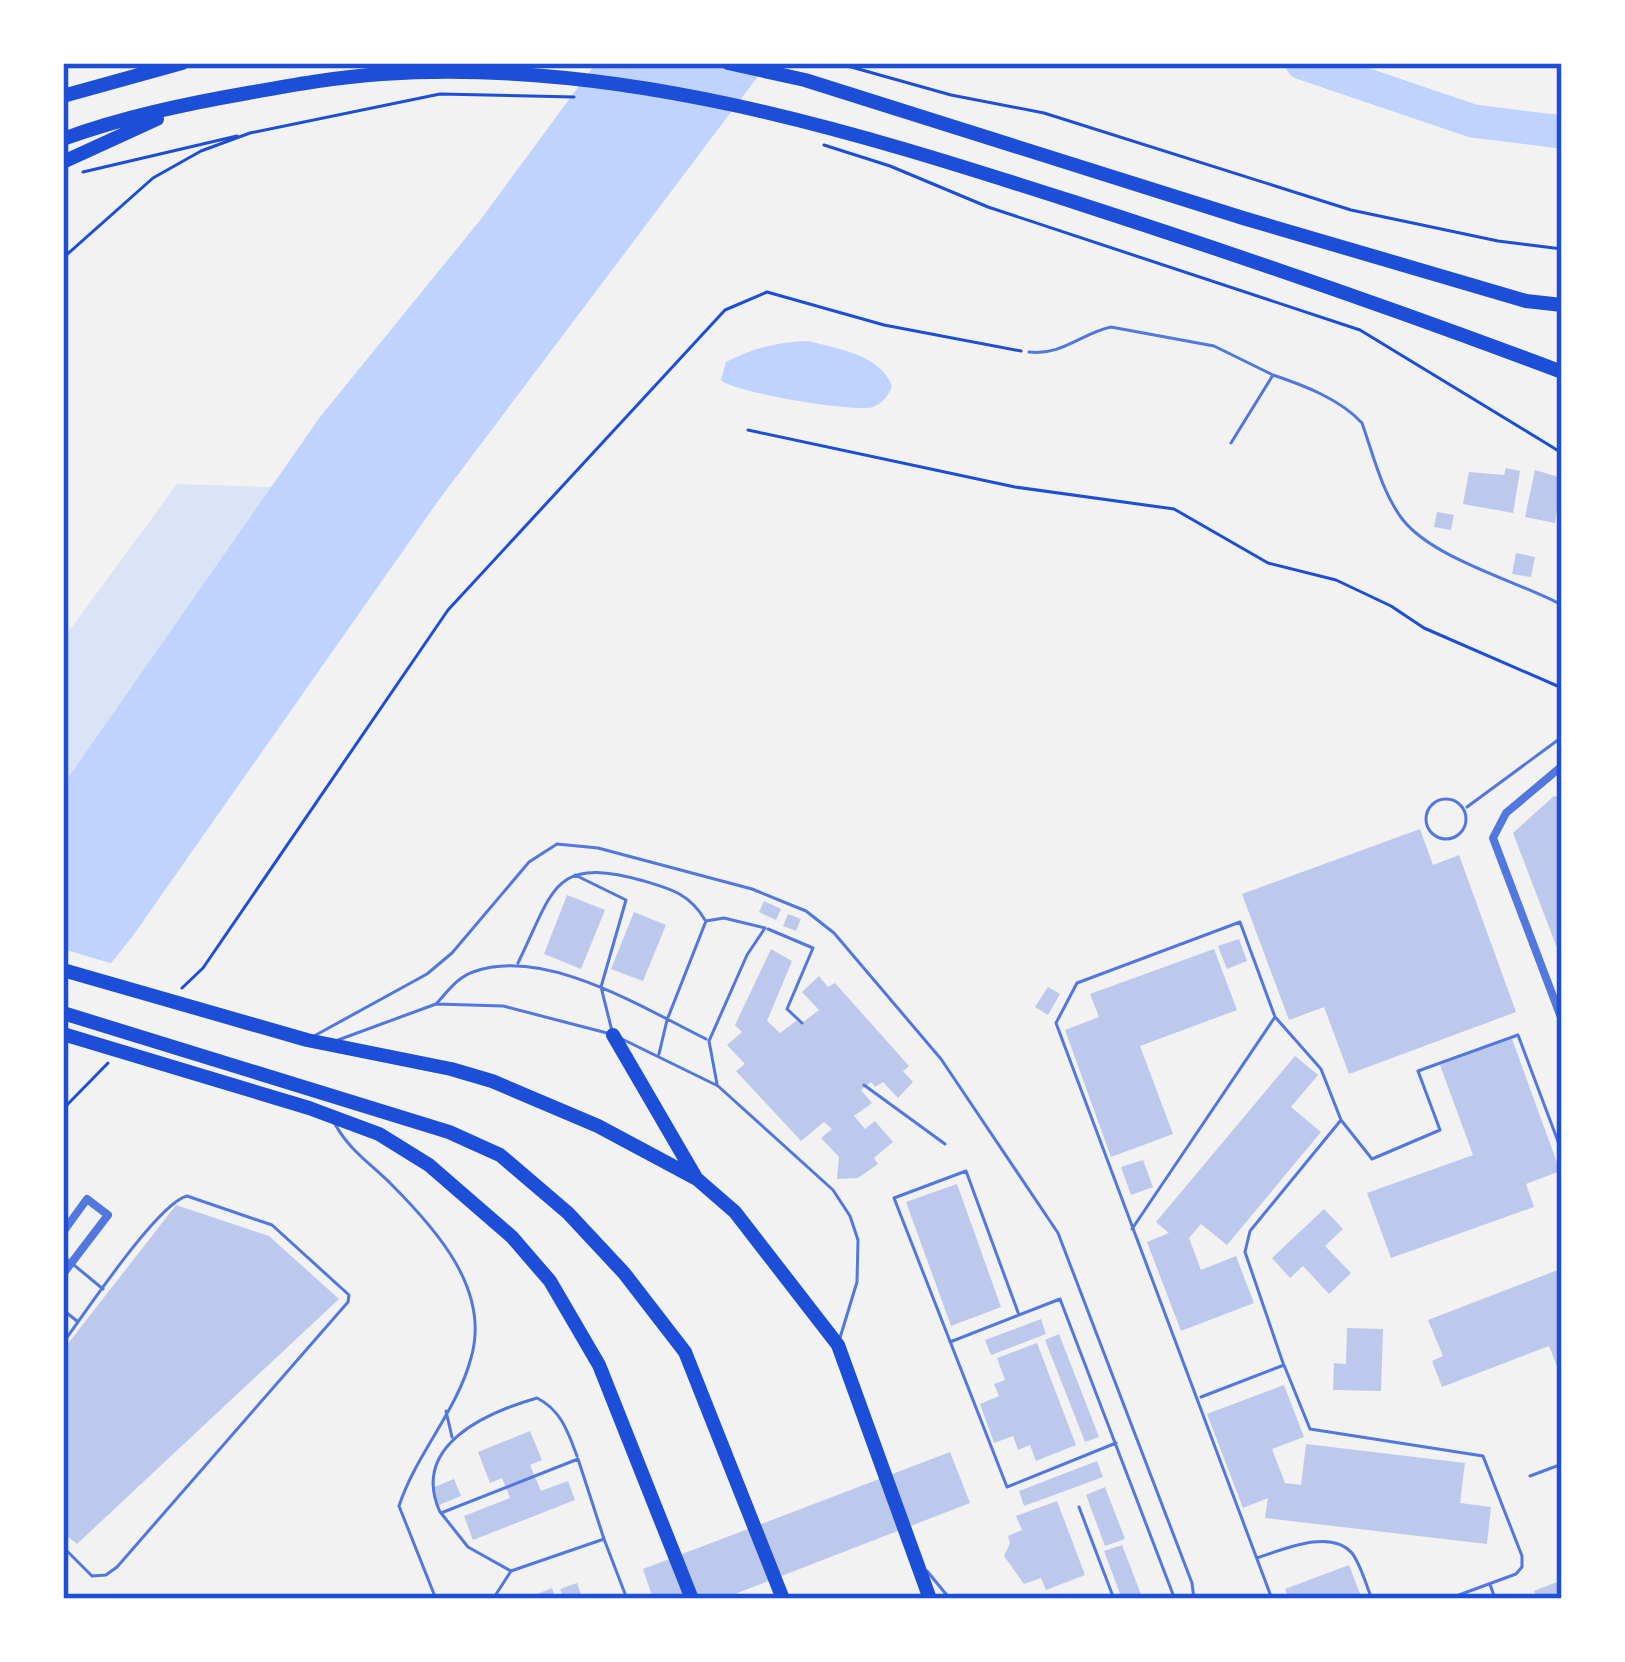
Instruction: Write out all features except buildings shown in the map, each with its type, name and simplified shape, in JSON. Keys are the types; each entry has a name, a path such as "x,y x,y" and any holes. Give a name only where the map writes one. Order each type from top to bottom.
{"highway":[{"path":"63,96 182,63"},
{"path":"728,63 920,114 1243,218 1526,301 1562,305"},
{"path":"63,139 188,104 384,73 517,74 632,86 721,101 910,149 1315,280 1562,372"},
{"path":"63,162 188,104"},
{"path":"63,970 307,1040 451,1069 492,1082 598,1126 697,1179 735,1212 838,1345 930,1599"},
{"path":"63,1013 250,1069 500,1155 568,1214 624,1273 685,1352 783,1599"},
{"path":"63,1034 379,1134 430,1165 512,1237 550,1281 599,1365 692,1599"},
{"path":"613,1035 697,1179"}],"street":[{"path":"1562,766 1506,814 1493,838 1562,1020"},
{"path":"63,1232 87,1199 108,1215 67,1260 63,1274"}],"lane":[{"path":"1029,352 1044,354 1078,344 1111,327 1214,346 1302,385 1362,423 1398,513 1416,532 1562,605"},
{"path":"1231,443 1273,375"},
{"path":"1464,809 1562,736"},
{"path":"1449,799 1464,809 1466,824 1459,835 1439,838 1429,830 1427,810 1436,801 1449,799"},
{"path":"307,1040 427,974 530,862 557,844 598,848 752,890 806,911 834,933 940,1059 1058,1233 1192,1583 1194,1599"},
{"path":"516,965 553,891 573,874 602,869 678,892 696,905 706,921"},
{"path":"573,874 626,900 601,987 613,1035"},
{"path":"706,921 724,917 813,948 788,1009 802,1023"},
{"path":"659,1054 667,1020 706,921"},
{"path":"1272,1599 1056,1023 1077,983 1240,922 1275,1017 1321,1069 1341,1120 1372,1159 1440,1130 1418,1071 1519,1035 1562,1152"},
{"path":"718,1085 709,1041 747,956 765,928"},
{"path":"436,1004 473,971 516,965 601,987 709,1041"},
{"path":"325,1044 436,1004 503,1006 613,1035 718,1085 833,1190 850,1216 858,1240 857,1282 838,1345"},
{"path":"1132,1229 1275,1017"},
{"path":"864,1085 946,1144"},
{"path":"330,1115 346,1143 441,1239 467,1284 477,1323 471,1360 409,1474 399,1506 436,1599"},
{"path":"1341,1120 1250,1231 1245,1252 1310,1429 1483,1456 1522,1556 1522,1567 1516,1574 1448,1599"},
{"path":"1019,1315 966,1171 894,1198 1006,1487 1116,1444"},
{"path":"63,1343 174,1199 187,1196 272,1225 349,1294 348,1302 117,1567 106,1575 92,1576 63,1547"},
{"path":"67,1260 104,1289"},
{"path":"950,1342 1060,1299 1174,1597 1170,1599"},
{"path":"63,1310 78,1322"},
{"path":"1199,1398 1284,1365"},
{"path":"511,1571 468,1547 441,1513 430,1479 453,1438 484,1417 537,1398 556,1412 578,1459 627,1599"},
{"path":"446,1411 453,1438"},
{"path":"441,1513 578,1459"},
{"path":"1530,1476 1562,1464"},
{"path":"1079,1507 1114,1599"},
{"path":"493,1599 511,1571 604,1539"},
{"path":"1256,1558 1312,1541 1342,1546 1353,1554 1372,1599"},
{"path":"918,1560 950,1599"},
{"path":"1490,1583 1495,1599"}],"path":[{"path":"837,63 951,95 1044,113 1351,210 1478,238 1562,249"},
{"path":"78,174 416,97 510,93 591,98"},
{"path":"63,259 153,178 201,151 250,133"},
{"path":"814,142 890,166 988,207 1360,330 1562,453"},
{"path":"172,998 202,968 448,610 725,310 767,292 884,325 1029,352"},
{"path":"748,430 1015,487 1174,509 1268,563 1336,580 1424,628 1562,688"},
{"path":"63,1109 111,1060"}],"shaded area":[{"path":"177,484 272,487 63,785 63,639"}],"water":[{"path":"596,63 768,63 438,501 132,937 63,1023 63,785 320,417 481,219"},
{"path":"808,341 868,360 892,386 887,396 873,407 843,407 769,395 721,380 726,362 736,357"}],"pier":[{"path":"63,949 117,965 63,1029"}],"waterway":[{"path":"1302,63 1473,121 1562,132"}]}
